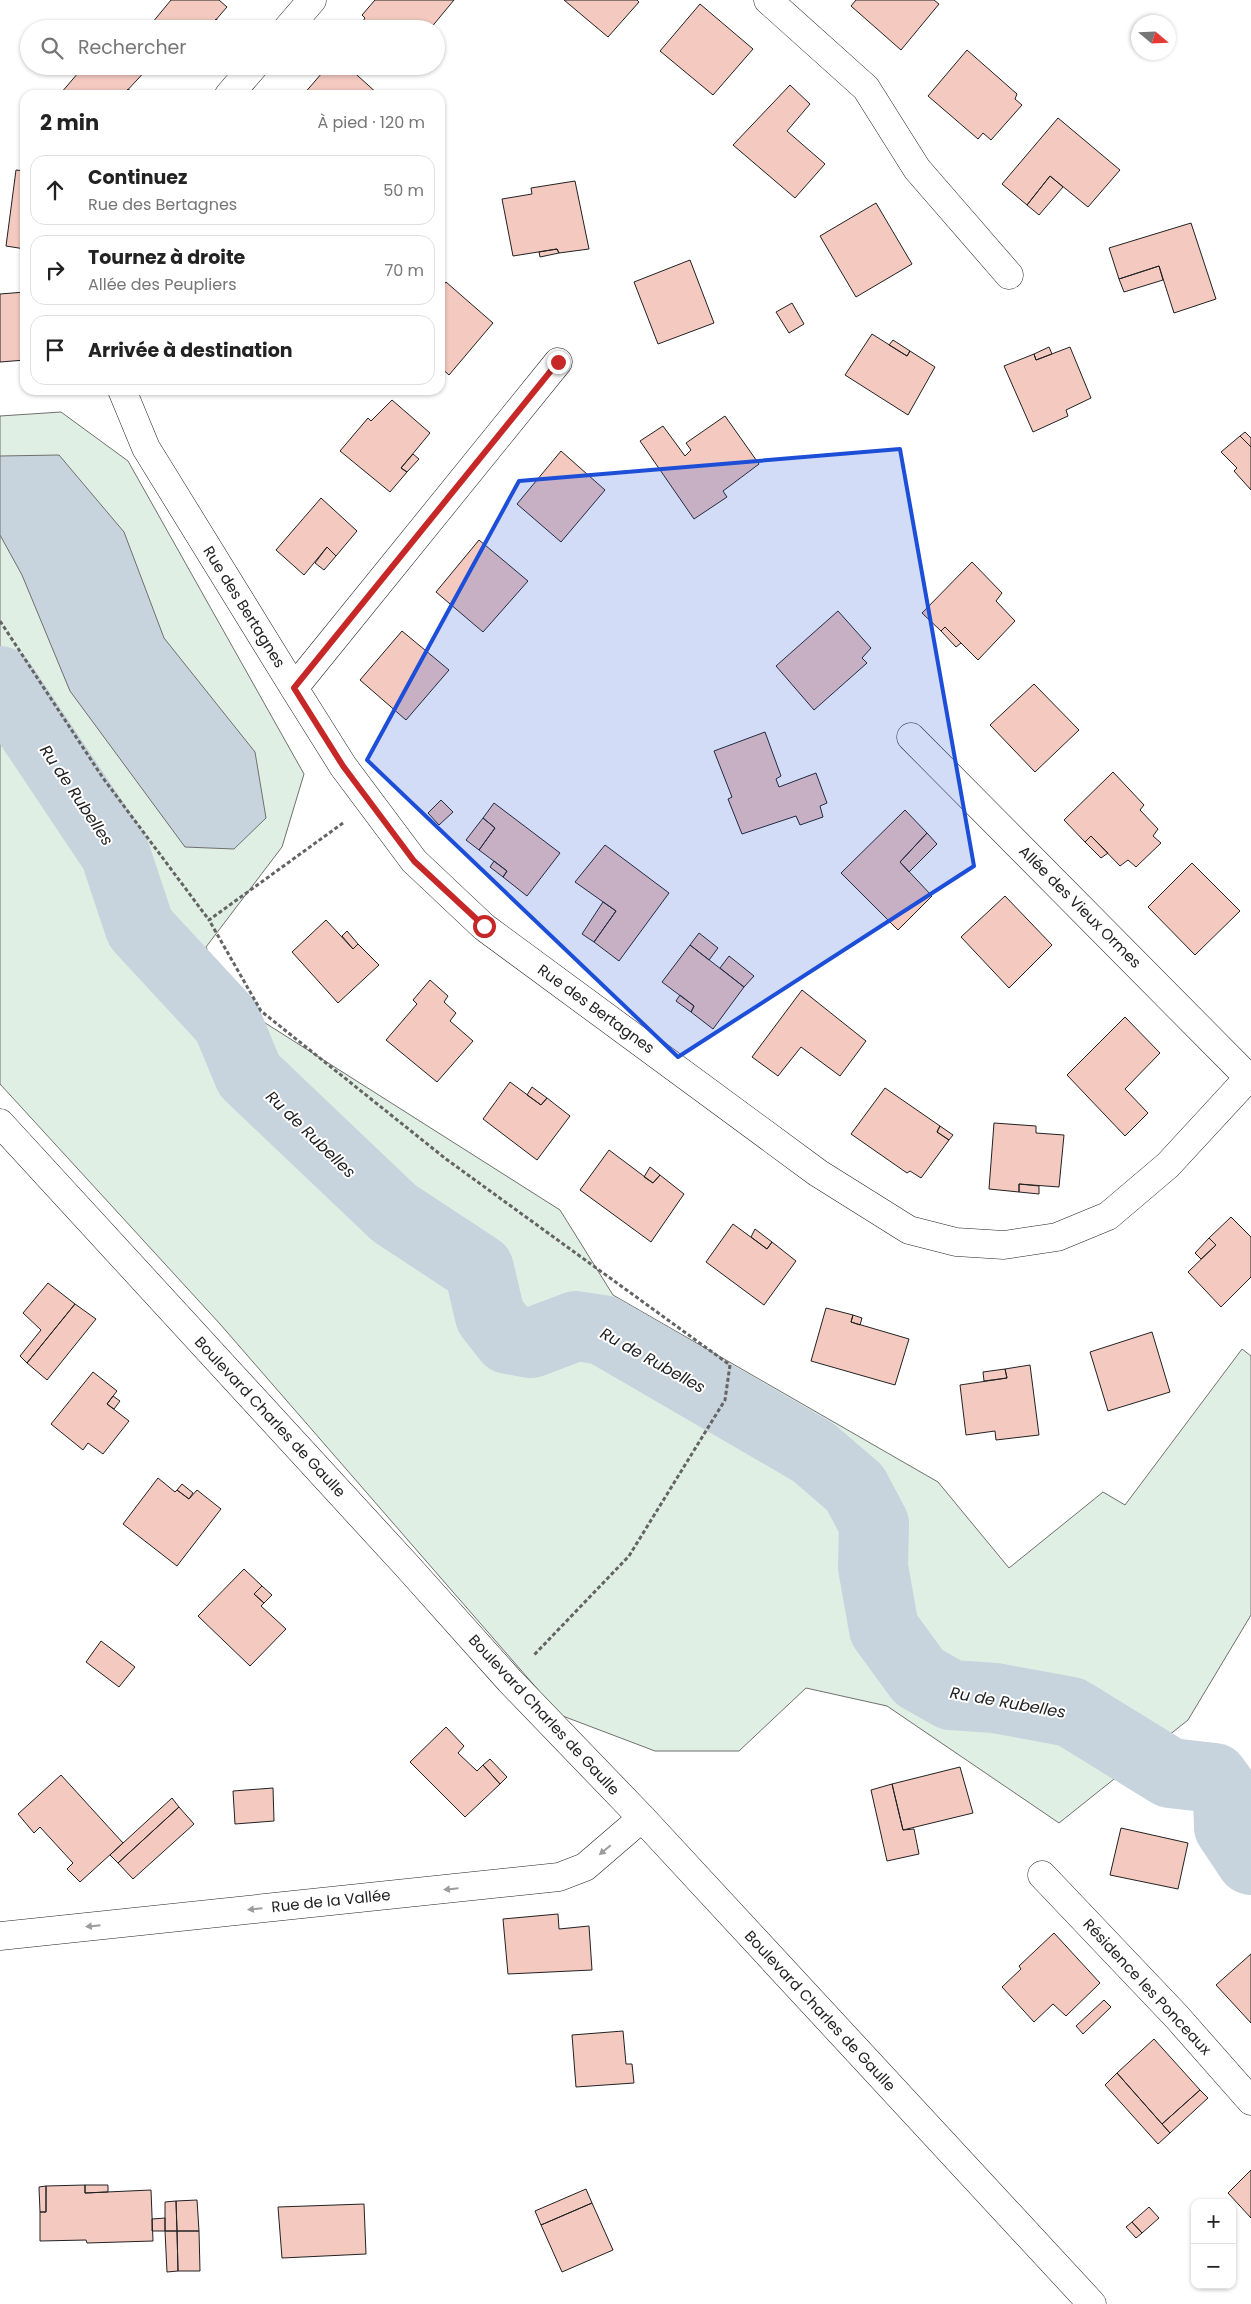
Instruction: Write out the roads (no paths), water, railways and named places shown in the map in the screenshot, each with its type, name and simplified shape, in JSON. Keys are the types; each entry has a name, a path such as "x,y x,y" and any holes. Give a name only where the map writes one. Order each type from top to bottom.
{"street":[{"path":"295,20 312,0"},
{"path":"768,0 866,88 917,170 1009,275"},
{"path":"233,90 246,75"},
{"path":"294,688 558,362"},
{"name":"Rue des Bertagnes","path":"124,395 146,448 294,688 343,766 414,861 484,926 818,1173 910,1230 956,1242 1004,1245 1057,1237 1108,1216 1168,1165 1250,1076"},
{"name":"Allée des Vieux Ormes","path":"911,737 1250,1076"},
{"name":"Boulevard Charles de Gaulle","path":"0,1123 408,1567 510,1681 642,1818 1092,2304"},
{"name":"Rue de la Vallée","path":"0,1936 559,1877 585,1867 642,1818"},
{"name":"Résidence les Ponceaux","path":"1042,1874 1177,2017 1251,2101"}],"waterway":[{"name":"Ru de Rubelles","path":"0,681 115,853 140,928 227,1022 249,1075 394,1213 479,1269 490,1316 508,1339 531,1343 576,1326 603,1330 813,1452 855,1488 874,1524 873,1567 884,1629 919,1677 951,1695 995,1698 1071,1712 1170,1773 1214,1778 1228,1798 1229,1827 1251,1860"}]}
